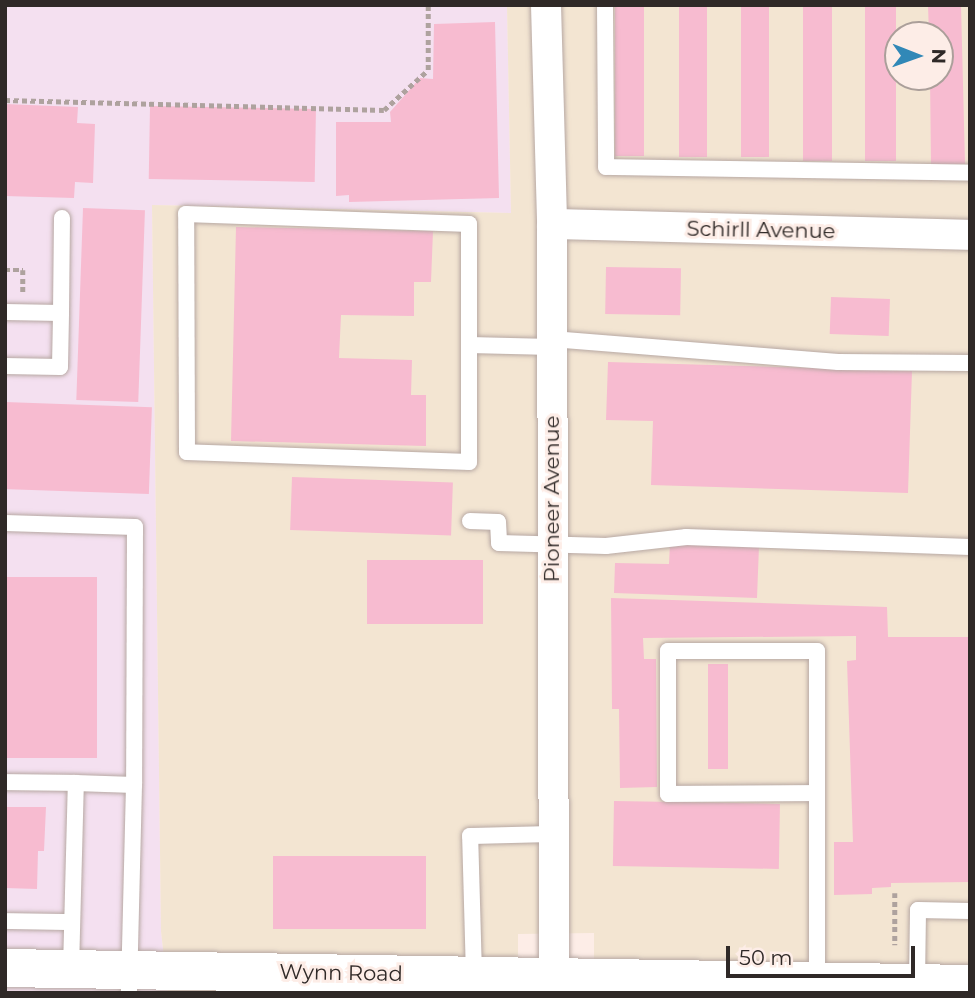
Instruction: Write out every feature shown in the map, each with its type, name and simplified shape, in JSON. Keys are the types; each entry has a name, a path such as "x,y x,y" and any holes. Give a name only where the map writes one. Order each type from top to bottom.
{"street":[{"name":"Pioneer Avenue","path":"546,5 552,224 553,985"},
{"name":"Schirll Avenue","path":"552,224 970,235"},
{"name":"Wynn Road","path":"5,968 71,969 130,981 474,975 553,985 709,986 817,981 866,988 918,983 969,987"}],"lane":[{"path":"605,5 606,167 970,173"},
{"path":"186,214 469,224 469,345 470,462 187,452 186,214"},
{"path":"5,366 60,367 62,218"},
{"path":"5,312 61,313"},
{"path":"469,345 552,343 838,362 970,363"},
{"path":"470,522 498,522 499,543 606,546 686,537 970,547"},
{"path":"5,523 135,527 130,981"},
{"path":"817,793 668,793 668,651 817,651 817,793 817,981"},
{"path":"5,782 134,785"},
{"path":"71,969 76,782"},
{"path":"474,975 470,836 553,834"},
{"path":"918,983 918,910 970,911"},
{"path":"5,921 72,922"}],"path":[{"path":"5,100 384,110 428,70 428,5"},
{"path":"895,893 895,953"}],"shaded area":[{"path":"5,5 507,5 511,213 152,205 161,931 168,993 5,993"},
{"path":"507,5 970,5 970,993 594,993 594,933 518,934 518,993 168,993 161,931 152,205 511,213"}],"building":[{"path":"615,5 644,5 644,156 615,156"},
{"path":"679,5 707,5 707,157 679,157"},
{"path":"741,5 769,5 769,157 741,157"},
{"path":"803,5 832,5 832,161 803,161"},
{"path":"865,5 896,5 896,21 884,21 884,91 896,91 896,161 865,161"},
{"path":"928,5 961,5 965,164 931,165 930,91 954,91 954,21 929,21"},
{"path":"495,22 499,198 349,202 349,195 336,196 336,122 391,122 390,112 420,78 433,79 434,24"},
{"path":"5,104 78,107 77,123 95,124 93,183 75,182 74,198 5,196"},
{"path":"150,106 316,109 315,182 149,179"},
{"path":"83,208 145,210 138,402 76,400"},
{"path":"236,227 433,231 431,282 414,282 414,316 341,315 339,358 412,360 411,395 426,395 426,446 231,441"},
{"path":"606,267 681,268 680,315 605,314"},
{"path":"831,297 890,299 889,336 830,334"},
{"path":"608,362 912,371 908,493 651,485 653,421 606,420"},
{"path":"5,402 152,407 149,494 5,489"},
{"path":"292,477 453,483 451,536 290,530"},
{"path":"670,543 759,546 757,598 614,593 615,563 669,564"},
{"path":"367,560 483,560 483,624 367,624"},
{"path":"5,577 97,577 97,758 5,758"},
{"path":"611,598 887,607 888,637 970,637 970,882 891,883 891,887 872,888 872,894 834,895 834,842 853,842 847,661 856,660 856,636 643,638 644,659 656,659 657,787 620,788 619,709 612,709"},
{"path":"708,664 728,664 728,769 708,769"},
{"path":"614,801 780,804 779,869 613,866"},
{"path":"5,807 46,807 44,851 38,851 37,889 5,888"},
{"path":"273,856 426,856 426,929 273,929"}]}
